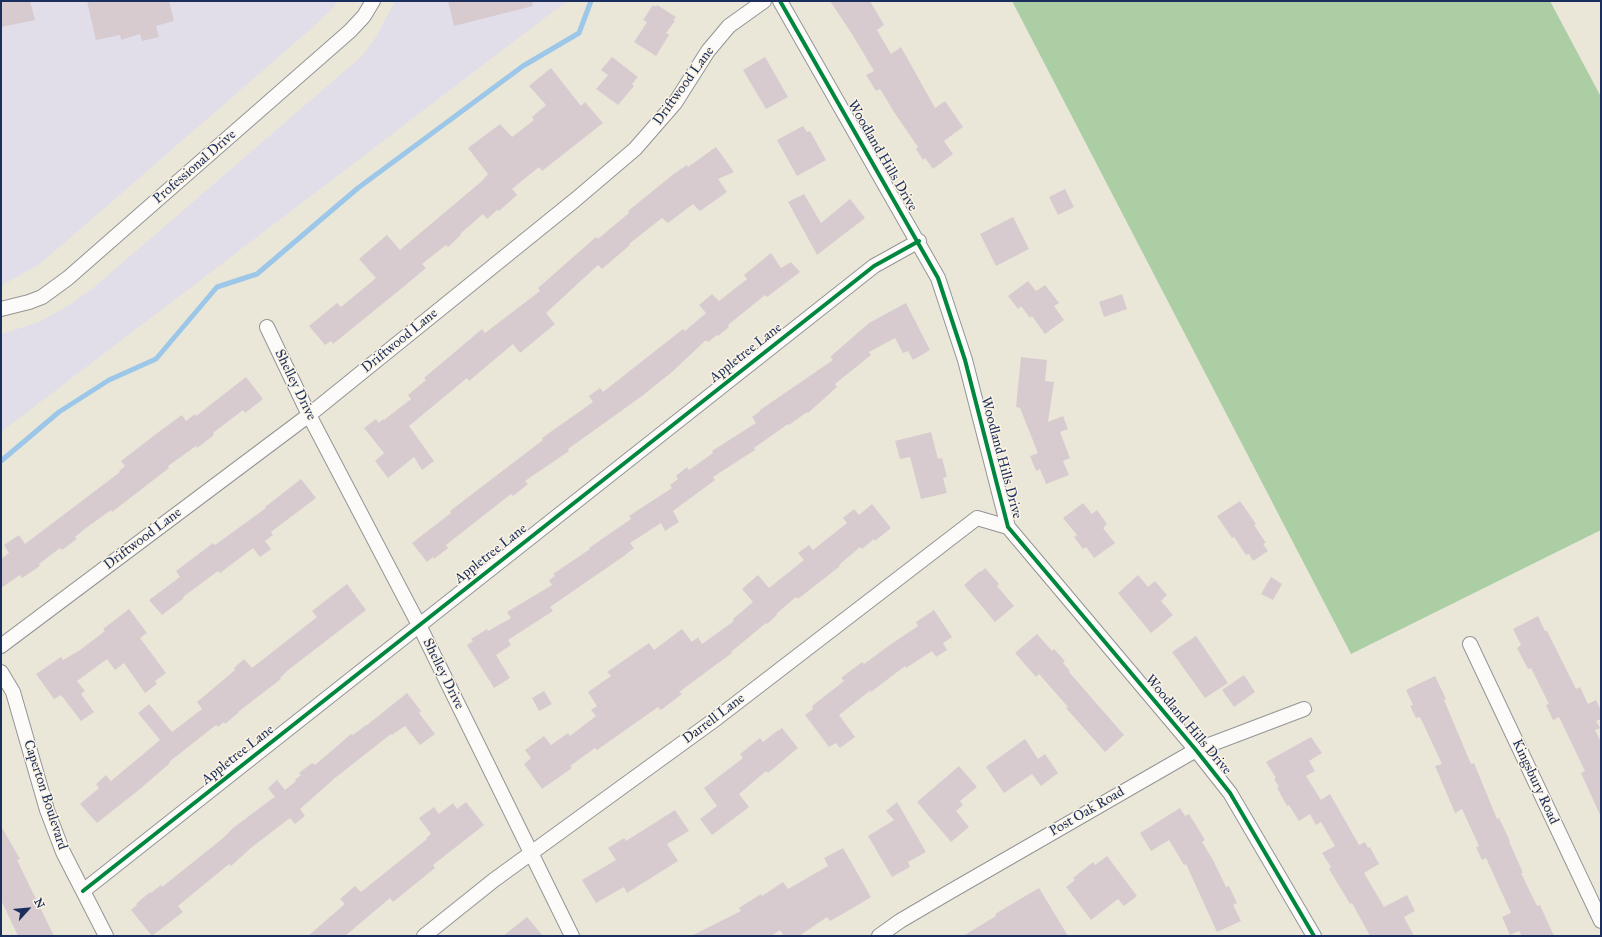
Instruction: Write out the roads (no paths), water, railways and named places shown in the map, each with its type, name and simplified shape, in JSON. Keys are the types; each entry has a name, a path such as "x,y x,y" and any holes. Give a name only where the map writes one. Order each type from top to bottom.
{"street":[{"name":"Professional Drive","path":"1,309 42,297 68,278 350,31 364,16 373,1"},
{"name":"Driftwood Lane","path":"1,646 309,415 575,200 635,149 675,103 708,51 729,26 764,1"},
{"name":"Woodland Hills Drive","path":"780,1 919,241 938,278 965,360 1008,527 1196,750 1230,793 1314,936"},
{"name":"Appletree Lane","path":"83,891 874,266 919,241"},
{"name":"Shelley Drive","path":"267,327 309,415 419,625 572,936"},
{"name":"Darrell Lane","path":"424,936 494,880 532,854 606,797 717,718 977,518 1008,527"},
{"name":"Kingsbury Road","path":"1470,644 1601,921"},
{"name":"Caperton Boulevard","path":"1,672 13,692 47,810 63,852 106,936"},
{"name":"Post Oak Road","path":"879,936 900,921 946,894 1196,750 1304,709"}],"waterway":[{"path":"1,461 59,412 109,380 156,359 217,287 257,274 358,188 523,66 579,33 591,1"}]}
